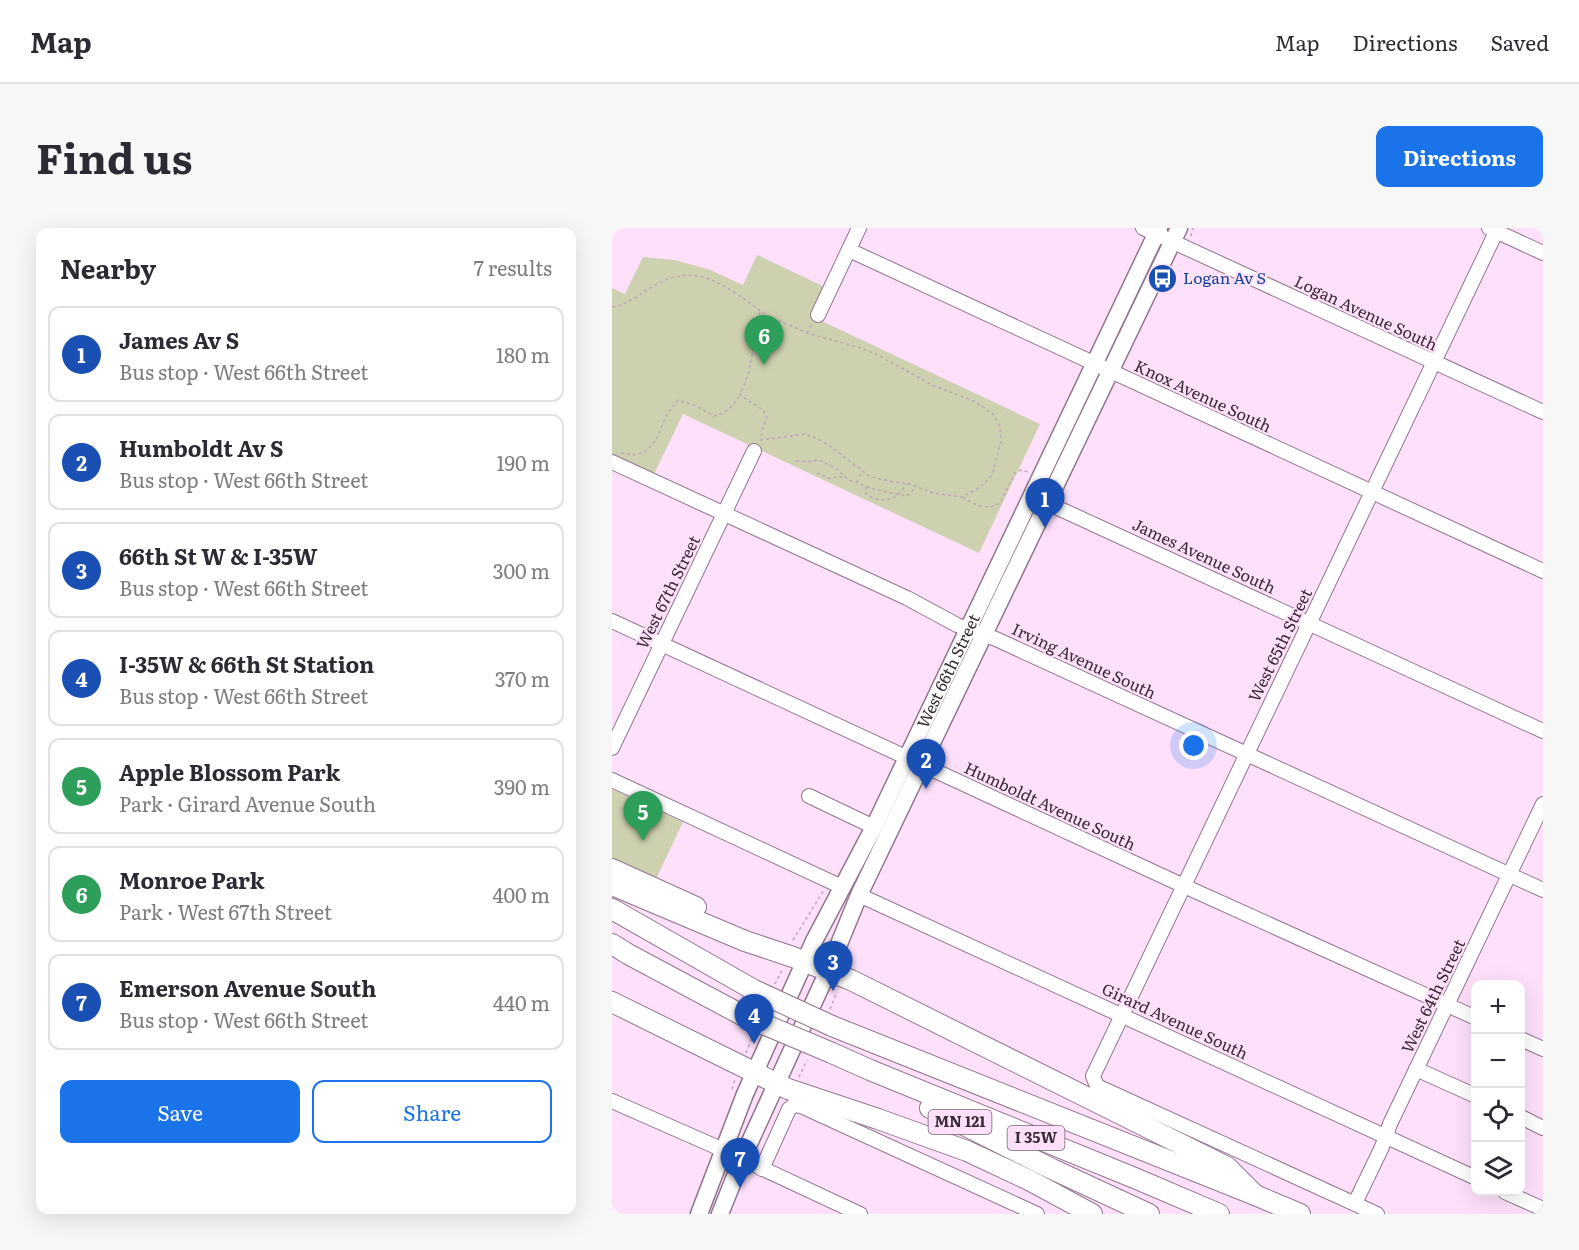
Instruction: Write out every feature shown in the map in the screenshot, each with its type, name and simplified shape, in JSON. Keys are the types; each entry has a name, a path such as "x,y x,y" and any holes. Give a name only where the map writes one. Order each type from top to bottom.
{"highway":[{"path":"612,868 700,909 745,941"},
{"path":"612,885 745,941 851,980 1227,1167 1256,1195"},
{"name":"I 35W","path":"612,909 754,990 832,1026 1300,1214"},
{"name":"I 35W","path":"612,944 742,1015 1219,1214"},
{"path":"612,1002 788,1089 967,1151 1029,1180 1092,1214"},
{"name":"MN 121","path":"870,1070 897,1091 1052,1169 1144,1212"},
{"path":"878,1119 910,1143 997,1178 1072,1214"}],"main road":[{"name":"West 66th Street","path":"720,1214 742,1159 828,971 968,629 1094,364 1153,230"},
{"name":"West 66th Street","path":"699,1214 745,1094 806,962 836,884 915,760 985,635 1176,235"}],"street":[{"path":"818,315 860,228"},
{"path":"1494,229 1543,253"},
{"name":"West 65th Street","path":"1355,1203 1097,1086 1093,1076 1434,362 1494,229"},
{"name":"Logan Avenue South","path":"1153,230 1176,235 1434,362 1543,412"},
{"name":"Knox Avenue South","path":"849,250 1543,571"},
{"name":"West 67th Street","path":"612,748 754,451"},
{"name":"Irving Avenue South","path":"613,456 724,513 907,598 957,625 996,639 1543,890"},
{"name":"James Avenue South","path":"1047,503 1543,731"},
{"name":"Humboldt Avenue South","path":"612,621 1184,886 1471,1016"},
{"path":"612,780 836,884"},
{"path":"809,796 874,827"},
{"name":"West 64th Street","path":"1355,1203 1390,1124 1543,804"},
{"name":"Girard Avenue South","path":"860,895 1471,1176"},
{"path":"1525,1041 1543,1049"},
{"path":"1416,1069 1471,1094"},
{"path":"612,1101 860,1214"},
{"path":"762,1168 789,1109 801,1106 1031,1213"},
{"path":"1525,1119 1543,1128"},
{"path":"1516,1196 1543,1209"},
{"path":"1355,1203 1377,1214"}],"path":[{"path":"612,307 639,296 658,283 676,276 696,275 718,283 760,312 807,333 878,355 934,386 974,401 993,414 1000,427 1001,442 992,474 988,480 980,488 962,497"},
{"path":"613,456 634,455 646,451 656,440 667,414 678,400 696,406 714,416 724,414 731,408 741,395 749,372 760,312"},
{"path":"741,395 763,410 767,417 761,440 805,434 830,446 869,476 916,486 933,493 962,497 987,508 1000,503 1015,473 1021,470 1029,473"},
{"path":"796,461 819,460 856,483 905,496 910,494 916,486"},
{"path":"856,483 862,471"},
{"path":"817,473 831,478 844,477"},
{"path":"866,487 867,495 879,500 893,498 906,484"},
{"path":"793,940 836,884"}],"green space":[{"path":"757,255 825,287 811,316 1040,424 979,553 683,414 654,474 612,454 612,288 625,294 643,257 674,260 708,269 743,285"},
{"path":"612,789 683,822 655,881 612,861"}],"place":[{"name":"Logan Av S","path":"1162,278"},
{"name":"Monroe Park","path":"764,365"},
{"name":"James Av S","path":"1045,528"},
{"name":"Humboldt Av S","path":"926,789"},
{"name":"Apple Blossom Park","path":"643,841"},
{"name":"66th St W & I-35W","path":"833,991"},
{"name":"I-35W & 66th St Station","path":"754,1044"},
{"name":"Emerson Avenue South","path":"740,1188"}]}
